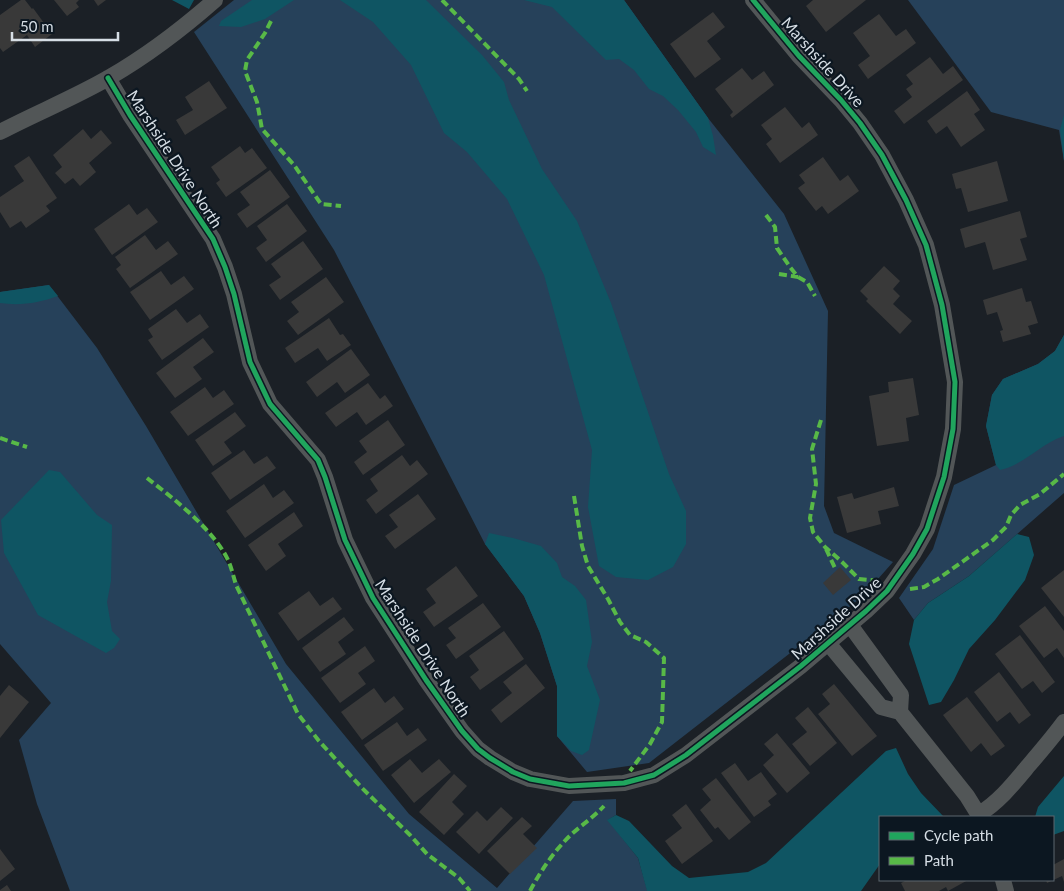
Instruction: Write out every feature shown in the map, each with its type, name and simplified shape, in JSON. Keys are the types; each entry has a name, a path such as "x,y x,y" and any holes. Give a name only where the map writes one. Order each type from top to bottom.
{"street":[{"path":"0,132 108,78 166,41 215,0"},
{"name":"Marshside Drive","path":"594,785 624,783 654,775 686,755 801,666 850,625 887,591 913,554 926,529 944,478 954,414 955,382 942,306 926,245 906,200 882,156 860,123 799,56 753,0"},
{"name":"Marshside Drive North","path":"108,78 213,238 228,276 250,362 258,380 270,404 318,460 326,477 346,540 374,598 426,680 462,731 478,749 490,758 513,772 530,779 569,786 594,785"},
{"path":"850,625 901,695 900,712"},
{"path":"828,643 881,708 900,712 967,796 979,816 1008,790 1064,722"}],"shaded area":[{"path":"172,0 194,0 189,9"},
{"path":"234,0 624,0 708,118 784,214 828,311 824,506 834,533 893,562 862,597 649,763 587,772 557,736 557,686 540,633 524,596 485,544 334,250 194,32"},
{"path":"252,0 294,0 265,19 241,27 219,26 221,21"},
{"path":"340,0 426,0 482,55 504,82 509,100 542,169 577,221 611,303 669,474 686,511 686,544 673,567 648,580 616,577 599,566 588,507 592,450 544,275 507,199 467,152 444,133 411,65 373,22"},
{"path":"524,0 624,0 708,118 716,155 703,147 696,132 678,110 663,96 649,89 634,70 619,59 606,60 552,7"},
{"path":"908,0 1064,0 1064,161 1059,130 991,112"},
{"path":"1064,115 1064,161 1060,130"},
{"path":"49,285 97,348 146,426 286,664 409,814 497,888 573,801 616,799 616,815 608,820 638,858 647,889 656,891 70,891 37,804 19,740 51,703 0,644 0,292"},
{"path":"49,285 58,296 29,303 0,303 0,292"},
{"path":"1064,335 1064,493 969,576 928,603 914,620 899,598 933,549 954,485 996,465 986,426 992,395 1003,379 1038,364 1055,351"},
{"path":"1064,335 1064,436 1047,444 1017,464 1000,470 996,465 986,426 992,395 1003,379 1038,364 1055,351"},
{"path":"49,470 60,472 97,515 112,525 111,581 107,602 112,631 120,639 114,648 106,653 38,615 4,553 1,520"},
{"path":"489,533 541,546 557,563 562,577 575,586 586,600 592,642 587,666 600,700 589,750 582,755 571,751 557,736 557,686 540,633 524,596 485,544"},
{"path":"1017,534 1029,537 1034,555 1025,580 995,620 969,649 941,702 929,705 909,644 914,620 928,603 969,576"},
{"path":"896,748 908,774 921,793 943,816 879,816 879,865 861,891 647,891 638,858 607,820 616,815 629,821 672,866 689,878 748,872 766,863 886,751"},
{"path":"1064,776 1064,831 1054,835 1054,816 1035,816 1038,807"}],"building":[{"path":"21,0 25,0 33,8 52,34 35,47 27,35 3,52 0,48 0,15"},
{"path":"54,0 79,0 76,3 79,7 67,16"},
{"path":"94,0 106,0 98,6"},
{"path":"813,0 866,0 826,32 806,6"},
{"path":"713,12 725,27 707,41 721,59 695,78 670,44"},
{"path":"879,14 896,36 906,29 916,43 868,79 858,65 870,56 853,33"},
{"path":"930,57 943,74 953,66 963,80 904,124 894,111 912,97 906,89 913,84 906,75"},
{"path":"742,68 752,80 764,71 774,85 732,118 730,115 733,112 715,89"},
{"path":"209,81 227,108 185,135 176,120 193,110 185,97"},
{"path":"967,91 980,110 974,114 985,130 961,147 947,126 936,134 927,121"},
{"path":"785,107 802,128 809,122 818,135 780,163 766,144 772,139 761,125"},
{"path":"83,129 91,139 101,130 112,143 89,163 96,172 80,186 73,178 65,184 55,173 62,167 53,155"},
{"path":"240,146 245,153 252,148 267,168 226,197 216,183 220,180 211,167"},
{"path":"29,156 57,198 46,206 50,211 26,228 21,221 10,228 0,212 0,197 24,181 14,166"},
{"path":"823,157 840,181 848,175 859,191 828,214 822,206 816,211 798,188 805,183 799,175"},
{"path":"997,161 1008,201 968,212 961,188 956,189 952,174"},
{"path":"270,170 290,197 247,228 237,214 250,205 240,192"},
{"path":"129,204 137,215 147,208 158,222 112,255 94,229"},
{"path":"287,204 307,231 266,262 256,248 267,240 257,226"},
{"path":"1020,211 1027,237 1020,239 1027,260 993,270 985,242 965,248 960,229"},
{"path":"145,235 156,250 168,241 178,254 130,288 116,269 121,265 115,257"},
{"path":"303,241 323,269 280,300 269,285 281,277 271,264"},
{"path":"884,266 900,281 893,289 900,296 893,304 912,321 900,334 866,301 868,299 860,291"},
{"path":"161,271 171,285 184,276 194,289 150,320 130,292"},
{"path":"326,277 344,302 298,335 287,321 299,312 291,302"},
{"path":"1022,288 1026,302 1031,301 1038,323 1028,326 1031,334 1003,342 1000,331 1003,330 997,312 987,315 983,300"},
{"path":"176,309 187,323 200,314 209,327 162,360 148,340 153,337 148,329"},
{"path":"329,318 340,335 343,334 351,345 327,361 318,348 295,363 285,348"},
{"path":"203,338 214,352 193,367 202,379 175,398 156,373"},
{"path":"351,349 370,375 345,393 337,382 317,397 306,382"},
{"path":"913,378 919,415 906,418 909,441 877,446 869,396 889,392 888,382"},
{"path":"368,383 380,399 385,395 393,406 366,425 357,412 336,427 325,413"},
{"path":"205,387 213,398 224,390 234,404 188,436 170,412"},
{"path":"235,412 246,426 224,442 232,453 213,466 195,440"},
{"path":"388,420 405,445 363,475 354,462 367,452 359,441"},
{"path":"244,450 254,464 267,456 276,468 230,500 211,473"},
{"path":"402,455 410,466 417,460 428,474 376,514 366,500 378,491 370,479"},
{"path":"264,484 273,498 284,490 294,503 245,538 226,511"},
{"path":"894,487 899,506 878,511 881,524 847,533 837,497 852,493 854,499"},
{"path":"418,494 436,519 395,549 385,536 398,527 389,515"},
{"path":"294,512 303,526 278,544 286,556 266,571 248,545"},
{"path":"456,566 478,596 434,627 423,612 436,603 426,589"},
{"path":"840,567 851,580 833,595 823,583"},
{"path":"1064,570 1064,617 1041,588"},
{"path":"309,591 320,606 333,597 342,609 298,641 278,613"},
{"path":"483,603 501,627 456,659 446,645 456,638 448,628"},
{"path":"1045,606 1064,631 1064,658 1057,648 1044,658 1019,626"},
{"path":"344,617 354,630 338,642 346,654 320,672 302,648"},
{"path":"504,631 524,659 480,690 470,677 479,670 469,656"},
{"path":"1020,635 1055,682 1042,693 1033,681 1022,689 995,654"},
{"path":"365,646 375,661 358,673 366,684 340,703 321,678"},
{"path":"526,664 545,688 501,723 491,710 512,693 503,682"},
{"path":"999,672 1031,715 1019,724 1010,712 997,722 974,692"},
{"path":"834,684 877,736 852,756 818,714 830,704 822,694"},
{"path":"9,685 29,702 0,738 0,696"},
{"path":"374,688 385,703 394,696 404,709 362,740 341,712"},
{"path":"967,697 1005,746 991,756 981,743 971,752 943,715"},
{"path":"808,707 837,743 810,766 792,744 807,732 795,718"},
{"path":"397,722 407,736 418,728 427,740 383,771 364,745"},
{"path":"777,733 810,773 787,793 763,765 774,755 764,744"},
{"path":"410,759 422,773 439,759 451,772 414,803 391,775"},
{"path":"735,763 748,781 761,772 777,794 768,801 771,805 754,817 721,773"},
{"path":"454,774 467,786 452,802 464,814 444,835 419,812"},
{"path":"716,778 751,822 729,840 718,827 715,829 700,810 711,800 702,789"},
{"path":"686,804 713,841 682,864 665,841 682,828 672,815"},
{"path":"501,807 513,818 479,854 456,832 477,811 487,821"},
{"path":"522,817 532,826 523,834 537,848 510,874 487,851"},
{"path":"0,849 15,869 0,881"},
{"path":"1064,859 1064,882 1062,876 1054,880 1054,864"},
{"path":"905,881 966,881 948,891 946,887 939,891 905,891 901,883"},
{"path":"7,885 11,891 0,891 0,890"}],"marked path":[{"path":"442,0 519,79 527,91"},
{"path":"271,21 247,60 245,71 257,102 262,129 294,165 321,204 341,206"},
{"path":"766,215 775,227 777,248 798,277 807,282 815,296"},
{"path":"779,274 798,277"},
{"path":"821,420 812,449 816,484 810,518 813,532 825,547 859,579 881,581"},
{"path":"0,438 27,447"},
{"path":"910,589 924,587 938,579 993,540 1006,527 1011,515 1020,505 1040,494 1064,474"},
{"path":"147,478 201,524 219,545 228,559 236,585 298,714 319,741 427,854 459,878 470,891"},
{"path":"574,496 582,546 588,566 620,622 630,635 646,642 664,658 662,722 650,744 630,771"},
{"path":"826,549 835,568"},
{"path":"530,891 558,848 604,806"}],"cycle path":[{"path":"108,78 130,115 213,239 234,294 250,362 270,404 318,460 345,540 373,598 426,680 462,731 478,749 490,758 513,772 530,779 569,786 624,783 654,775 686,755 801,666 887,591 913,554 927,529 944,477 953,429 955,382 942,305 926,245 906,200 882,155 860,123 799,56 753,0"}]}
